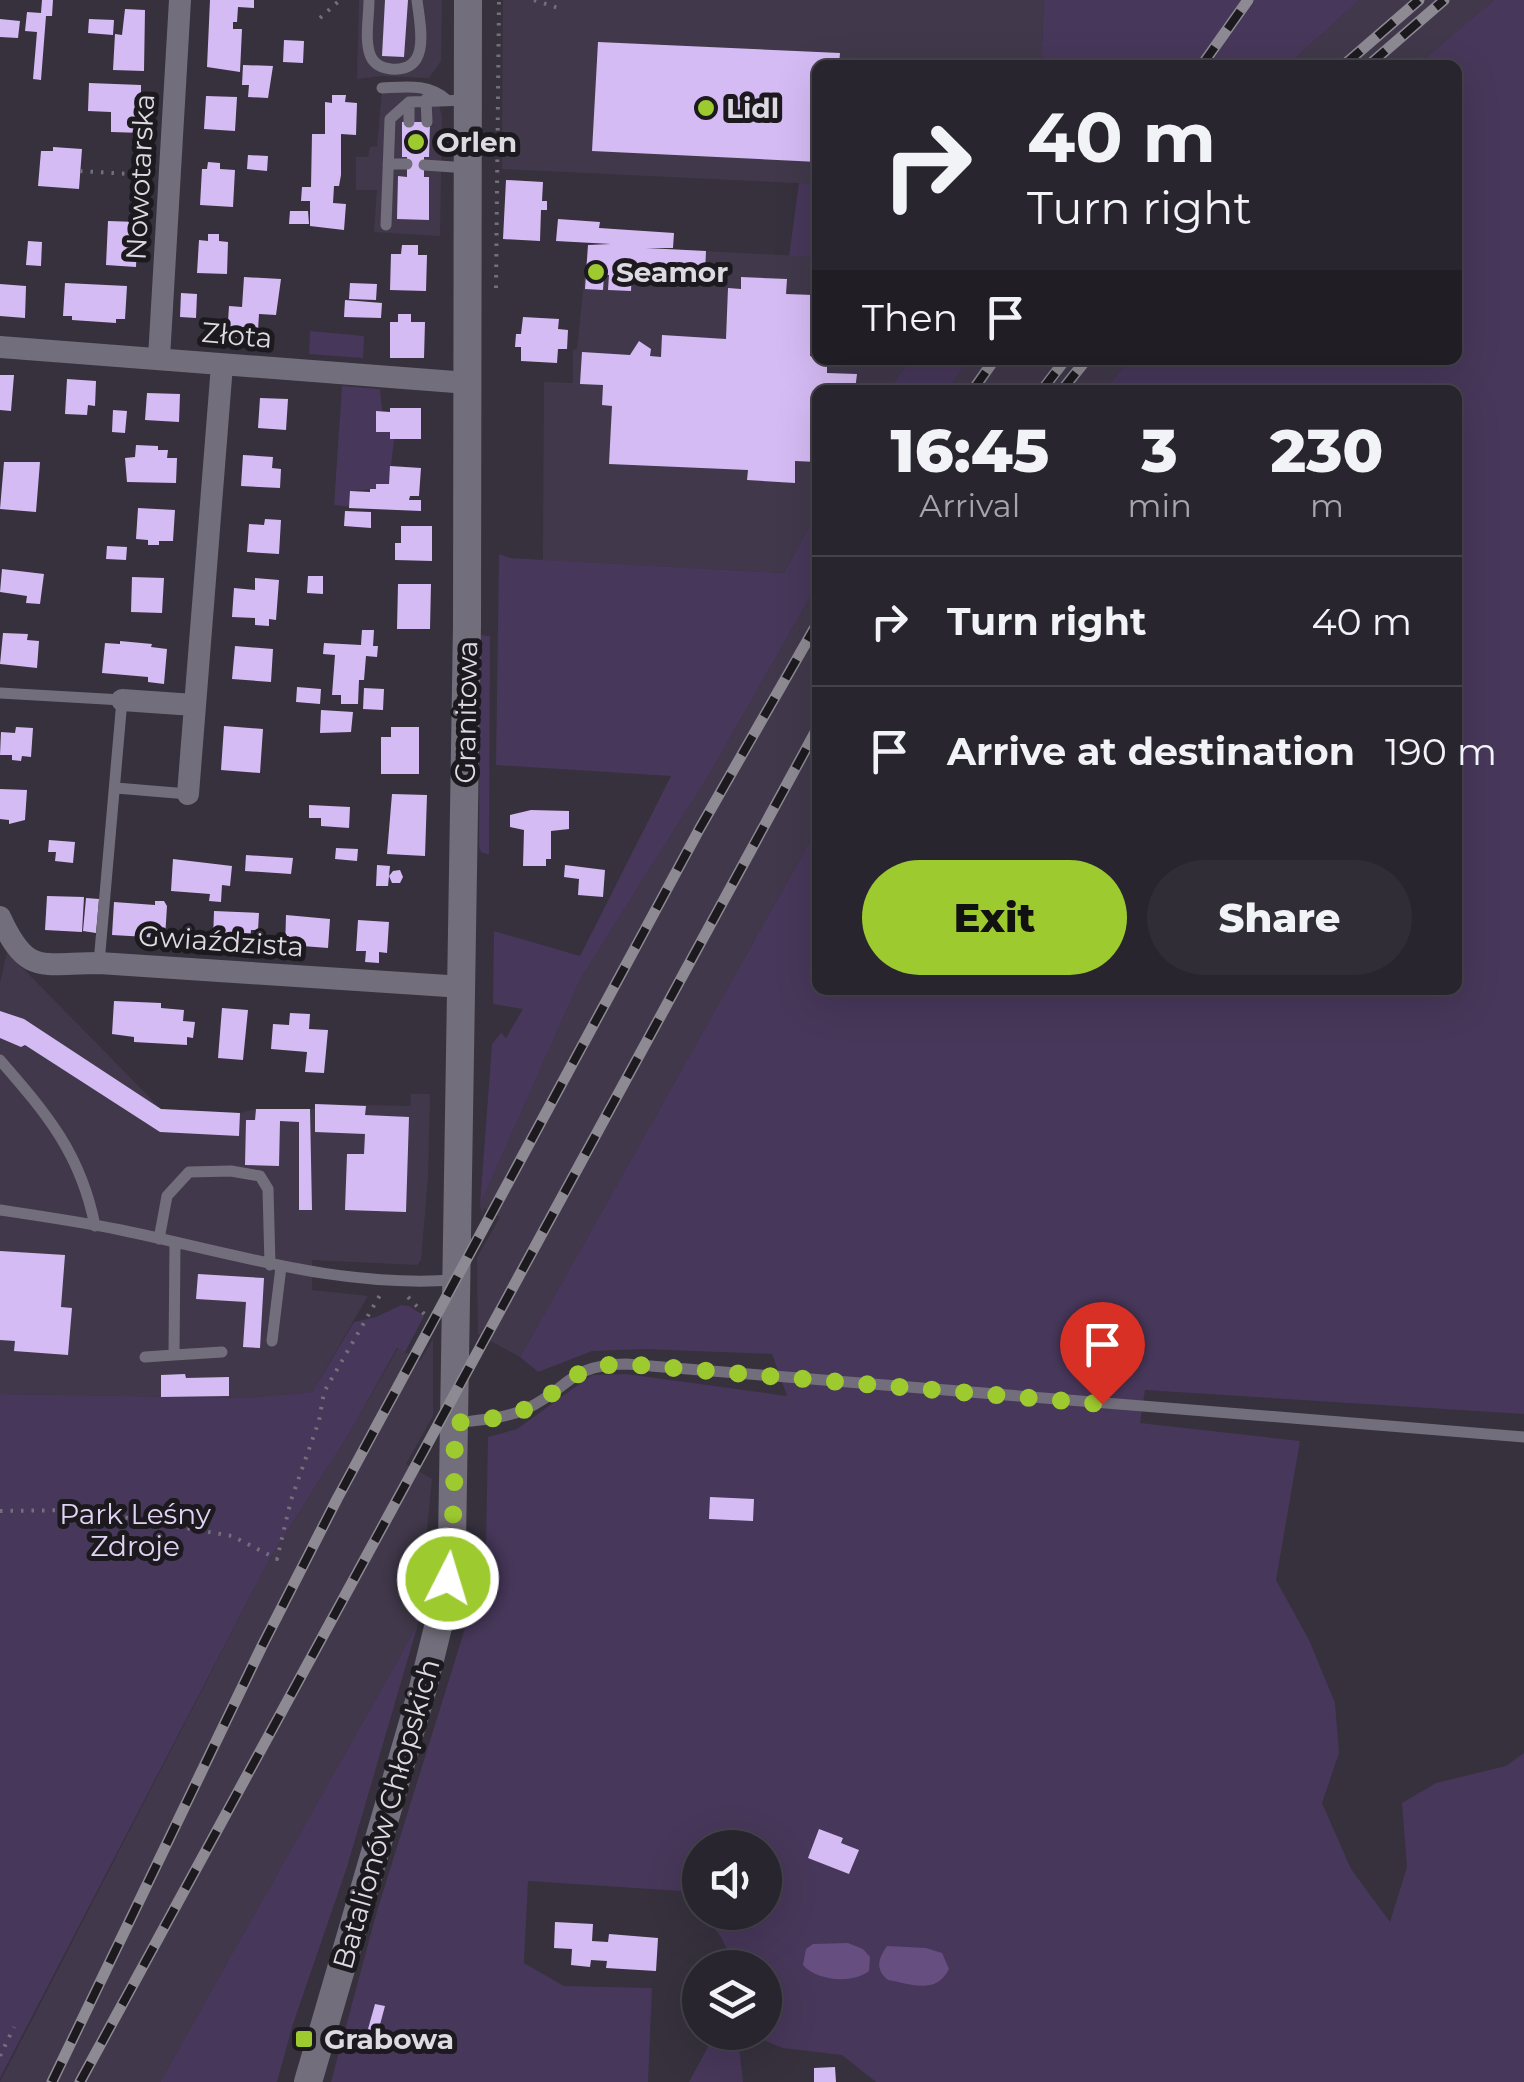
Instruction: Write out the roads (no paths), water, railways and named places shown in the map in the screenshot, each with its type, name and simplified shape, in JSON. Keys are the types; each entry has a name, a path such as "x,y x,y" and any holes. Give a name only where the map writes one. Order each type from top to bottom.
{"street":[{"name":"Nowotarska","path":"159,358 180,0"},
{"name":"Granitowa","path":"455,1423 468,384 468,168 458,100 468,0"},
{"name":"Złota","path":"0,347 468,384"},
{"path":"188,794 222,365"},
{"path":"122,700 194,705"},
{"name":"Gwiaździsta","path":"0,916 14,948 23,957 39,963 99,963 463,987"},
{"name":"Batalionów Chłopskich","path":"308,2082 433,1652 452,1542 455,1423"}],"lane":[{"path":"370,0 370,55 386,69 409,66 419,57 422,45 417,0"},
{"path":"382,88 420,87 458,100"},
{"path":"426,99 426,122"},
{"path":"386,225 390,118 409,102 458,100"},
{"path":"409,102 409,122"},
{"path":"426,162 468,168"},
{"path":"388,164 407,164"},
{"path":"0,693 122,700 99,963"},
{"path":"116,788 188,794"},
{"path":"0,1060 66,1144 81,1172 95,1226"},
{"path":"159,1239 167,1196 189,1172 230,1171 260,1176 268,1189 276,1266 272,1340"},
{"path":"0,1210 95,1226 276,1266 411,1283 455,1280"},
{"path":"174,1355 175,1243"},
{"path":"144,1357 222,1352"},
{"path":"455,1423 527,1408 575,1374 597,1364 626,1364 1524,1437"}],"railway":[{"path":"1206,60 1248,0"},
{"path":"1350,60 1419,0"},
{"path":"1375,60 1444,0"},
{"path":"976,385 990,365"},
{"path":"1046,385 1061,365"},
{"path":"1066,385 1082,365"},
{"path":"52,2082 337,1499 700,828 812,632"},
{"path":"80,2082 812,738"}],"place":[{"name":"Lidl","path":"706,108"},
{"name":"Orlen","path":"416,142"},
{"name":"Seamor","path":"596,272"},
{"name":"Grabowa","path":"304,2039"}],"park label":[{"name":"Park Leśny Zdroje","path":"135,1530"}]}
